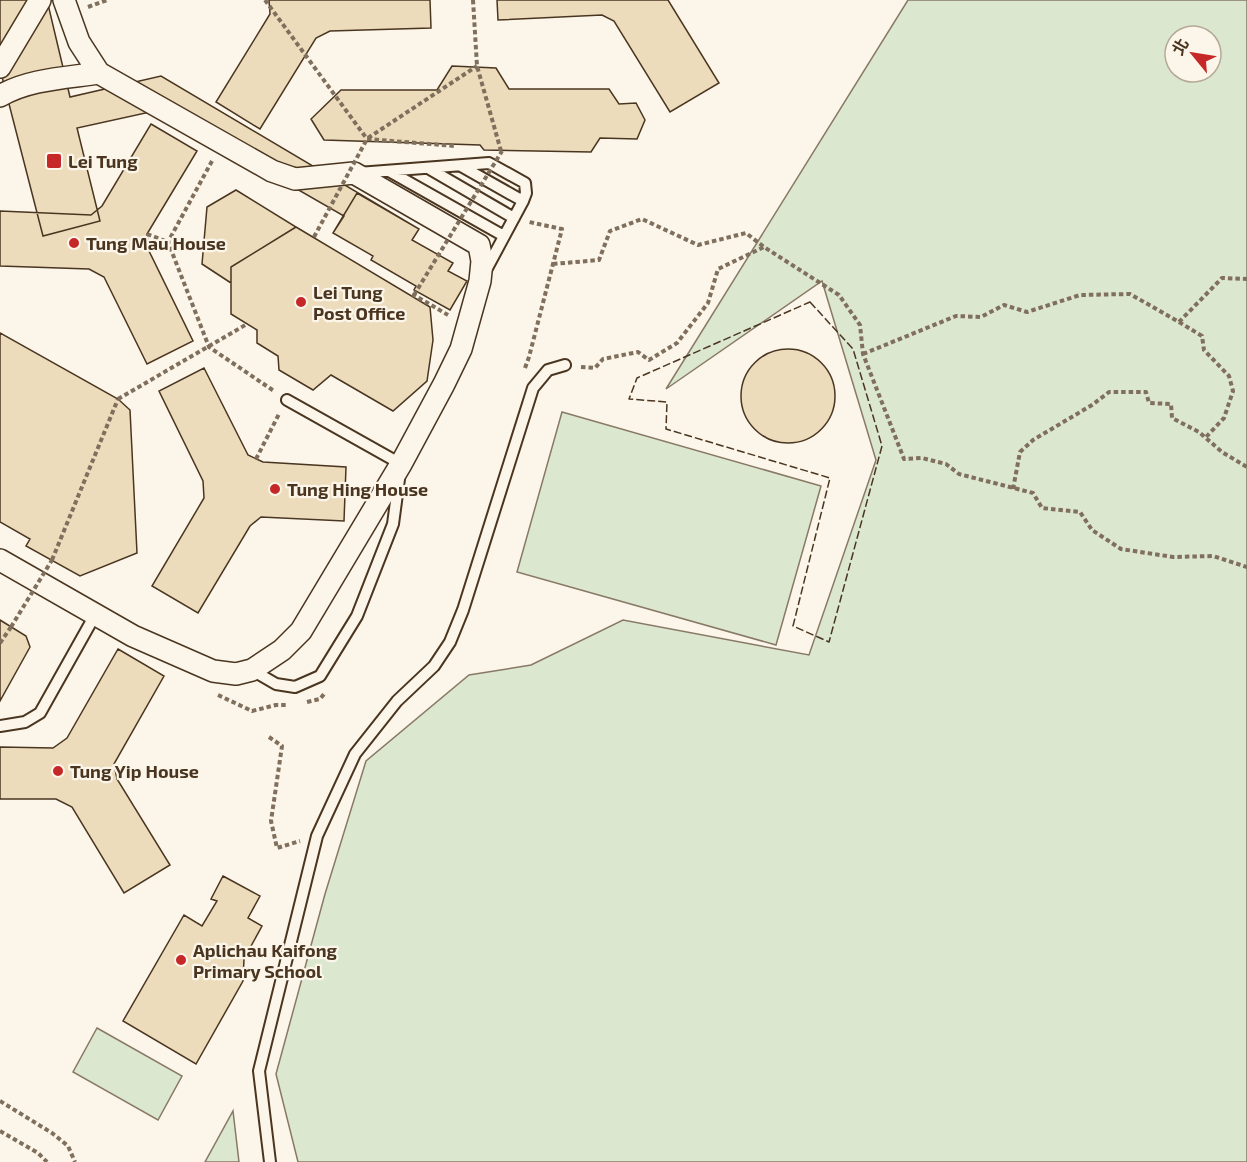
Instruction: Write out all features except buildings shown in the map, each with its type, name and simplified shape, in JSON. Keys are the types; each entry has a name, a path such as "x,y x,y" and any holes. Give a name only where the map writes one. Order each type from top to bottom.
{"street":[{"path":"0,66 39,0"},
{"path":"0,560 133,636 213,670 236,674 252,670 282,650 301,631 401,464 460,349 480,280 482,261 479,245 356,164 295,179 272,171 99,73 79,42 64,0"},
{"path":"0,96 43,81 99,73"}],"lane":[{"path":"356,164 389,171 489,163 525,183 526,193 523,201 480,280"},
{"path":"461,166 523,201"},
{"path":"428,168 514,218"},
{"path":"389,171 504,236"},
{"path":"270,1162 259,1071 317,836 355,754 397,701 434,666 450,642 463,610 533,388 548,370 566,365"},
{"path":"252,670 276,684 295,687 320,676 357,616 393,524 401,464 287,400"},
{"path":"0,726 25,722 40,713 95,615"}],"path":[{"path":"85,8 107,0"},
{"path":"265,0 367,139 457,147"},
{"path":"452,318 414,296 502,151 477,66 473,0"},
{"path":"314,237 367,139 477,66"},
{"path":"502,151 490,152 505,160"},
{"path":"168,242 216,155"},
{"path":"532,215 528,222 562,229 529,357 522,374 533,388"},
{"path":"553,264 599,260 610,231 642,219 698,245 746,233 839,295 860,325 863,354 904,459 922,458 946,464 959,474 1033,493 1042,508 1080,512 1092,530 1121,549 1173,557 1213,556 1247,567"},
{"path":"147,234 168,242 209,347 287,400 256,459"},
{"path":"566,365 594,368 603,359 638,352 649,360 677,343 708,303 718,269 764,247"},
{"path":"1179,322 1222,278 1247,279"},
{"path":"863,354 956,316 981,317 1004,305 1027,312 1080,295 1130,294 1202,336 1204,350 1229,376 1233,391 1224,418 1206,437"},
{"path":"0,643 52,560 118,399 248,324"},
{"path":"1013,489 1020,452 1033,440 1092,405 1109,392 1146,392 1149,403 1171,404 1172,418 1206,437 1222,452 1247,467"},
{"path":"42,568 50,573"},
{"path":"252,711 276,705 298,705 320,699 326,693"},
{"path":"269,737 282,746 271,821 277,848 317,836"},
{"path":"0,1101 52,1133 68,1146 75,1162"},
{"path":"0,1131 38,1153 47,1162"}],"green space":[{"path":"908,0 1247,0 1247,1162 298,1162 276,1074 325,894 366,761 469,675 531,665 623,620 809,655 876,460 822,281 666,389"},
{"path":"562,412 821,486 776,645 517,572"},
{"path":"97,1028 182,1076 158,1120 73,1072"},
{"path":"233,1111 239,1162 205,1162"}],"fence":[{"path":"810,302 853,349 882,446 829,642 793,626 830,478 666,429 667,402 629,399 637,378 810,302"}],"place":[{"name":"Lei Tung","path":"54,161"},
{"name":"Tung Mau House","path":"74,243"},
{"name":"Lei Tung Post Office","path":"301,302"},
{"name":"Tung Hing House","path":"275,489"},
{"name":"Tung Yip House","path":"58,771"},
{"name":"Aplichau Kaifong Primary School","path":"181,960"}]}
